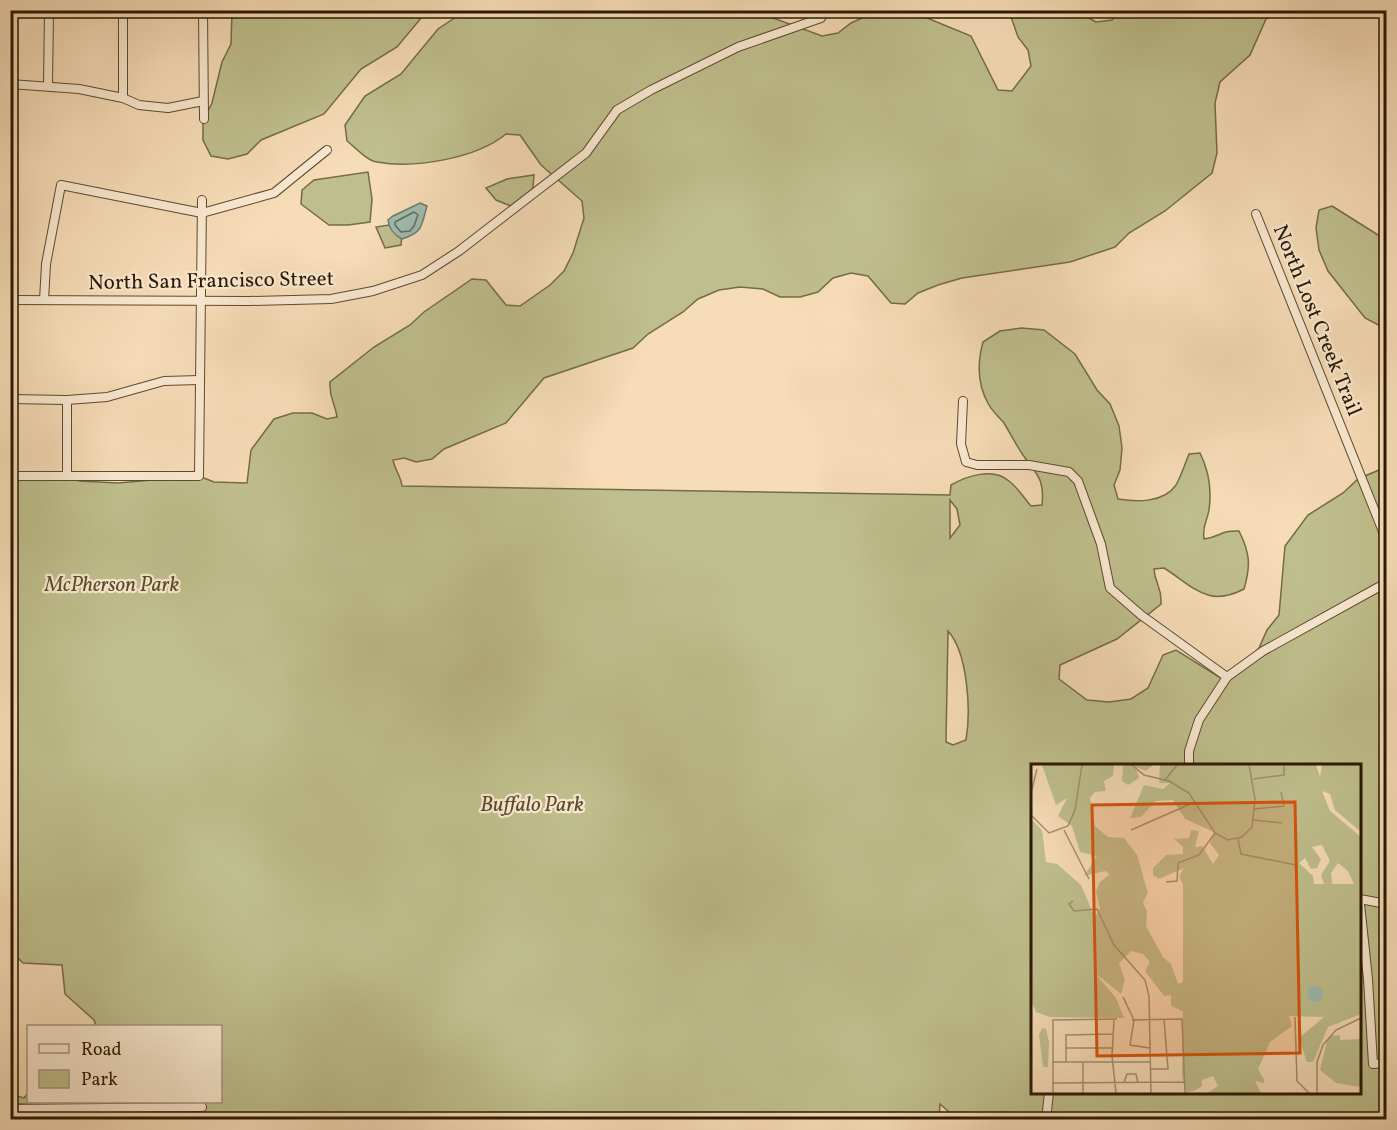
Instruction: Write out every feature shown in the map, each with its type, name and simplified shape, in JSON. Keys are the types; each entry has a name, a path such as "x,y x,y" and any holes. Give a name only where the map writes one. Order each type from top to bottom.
{"street":[{"path":"48,10 48,85"},
{"path":"123,10 123,98"},
{"path":"204,10 204,119"},
{"name":"North San Francisco Street","path":"10,300 330,300 373,291 422,275 459,251 586,153 617,110 651,90 738,47 821,18 825,10"},
{"path":"10,84 48,85 123,98 139,105 168,108 203,101"},
{"path":"44,300 46,264 61,185 202,213 274,193 327,150"},
{"path":"10,476 199,476 202,200"},
{"name":"North Lost Creek Trail","path":"1256,214 1386,539"},
{"path":"10,399 107,398 164,381 200,380"},
{"path":"67,400 67,476"},
{"path":"963,401 961,444 966,462 977,465 1029,465 1069,472 1078,481 1101,544 1110,588 1141,615 1227,677"},
{"path":"1189,764 1189,751 1199,720 1227,677 1263,651 1386,583"},
{"path":"1361,899 1386,904"},
{"path":"1361,921 1368,979 1373,1064 1386,1063"},
{"path":"1046,1119 1049,1094"},
{"path":"10,1109 202,1107"}],"green space":[{"path":"232,11 427,11 397,47 361,69 324,114 261,140 247,154 228,159 211,156 203,140 203,121 212,103 222,62 231,44"},
{"path":"465,11 772,11 773,18 822,36 838,33 851,23 871,14 893,11 915,13 971,36 998,90 1012,91 1031,66 1028,50 1018,37 1009,11 1076,11 1096,22 1112,20 1119,11 1282,11 1266,19 1250,55 1220,82 1215,103 1217,153 1212,173 1165,211 1129,233 1115,247 1070,262 962,278 918,293 905,304 891,303 868,276 851,273 833,278 818,292 800,297 780,297 763,289 740,287 719,290 698,299 683,312 648,334 633,348 544,378 506,423 444,449 432,459 416,462 404,458 393,460 402,486 950,495 951,485 980,474 995,474 1009,481 1031,506 1042,505 1041,482 1004,423 989,405 982,390 979,366 983,342 1000,331 1022,328 1044,330 1075,354 1097,390 1110,404 1119,426 1122,448 1120,470 1114,485 1118,499 1141,501 1164,495 1176,485 1189,454 1200,453 1208,473 1210,487 1204,539 1239,531 1247,553 1248,573 1244,589 1221,596 1202,593 1164,568 1154,569 1161,604 1117,639 1060,665 1059,679 1087,700 1109,702 1131,699 1148,688 1163,655 1176,650 1219,677 1235,674 1259,648 1267,630 1279,615 1285,546 1308,515 1343,493 1358,479 1386,467 1386,1119 958,1120 940,1104 939,1120 202,1119 203,1103 222,1103 222,1025 96,1025 94,1020 65,994 62,965 23,963 11,951 10,478 73,477 79,481 118,483 199,476 214,482 247,483 251,450 274,419 293,413 312,413 327,419 337,417 330,393 330,382 374,347 410,325 424,312 472,279 486,280 506,305 520,306 550,285 564,271 573,253 584,218 582,201 541,165 520,135 506,134 479,149 445,160 409,164 373,161 347,141 345,125 365,96 401,74 438,29","holes":["950,500 957,509 960,525 950,538","948,631 960,653 968,699 966,740 953,745 946,742"]},
{"path":"1301,11 1337,11 1332,15 1316,17"},
{"path":"368,172 372,199 370,222 329,225 301,204 302,190 314,180"},
{"path":"534,175 532,197 511,206 496,200 486,188 507,179"},
{"path":"1332,206 1378,235 1386,237 1386,329 1365,318 1328,271 1319,250 1316,228 1319,210"},
{"path":"403,223 401,245 385,248 376,227"},
{"path":"11,1094 24,1098 27,1094 27,1103 33,1103 11,1104"}],"water":[{"path":"420,203 427,206 420,228 414,234 402,239 392,231 388,220"}],"park label":[{"name":"McPherson Park","path":"112,584"},
{"name":"Buffalo Park","path":"532,804"}]}
